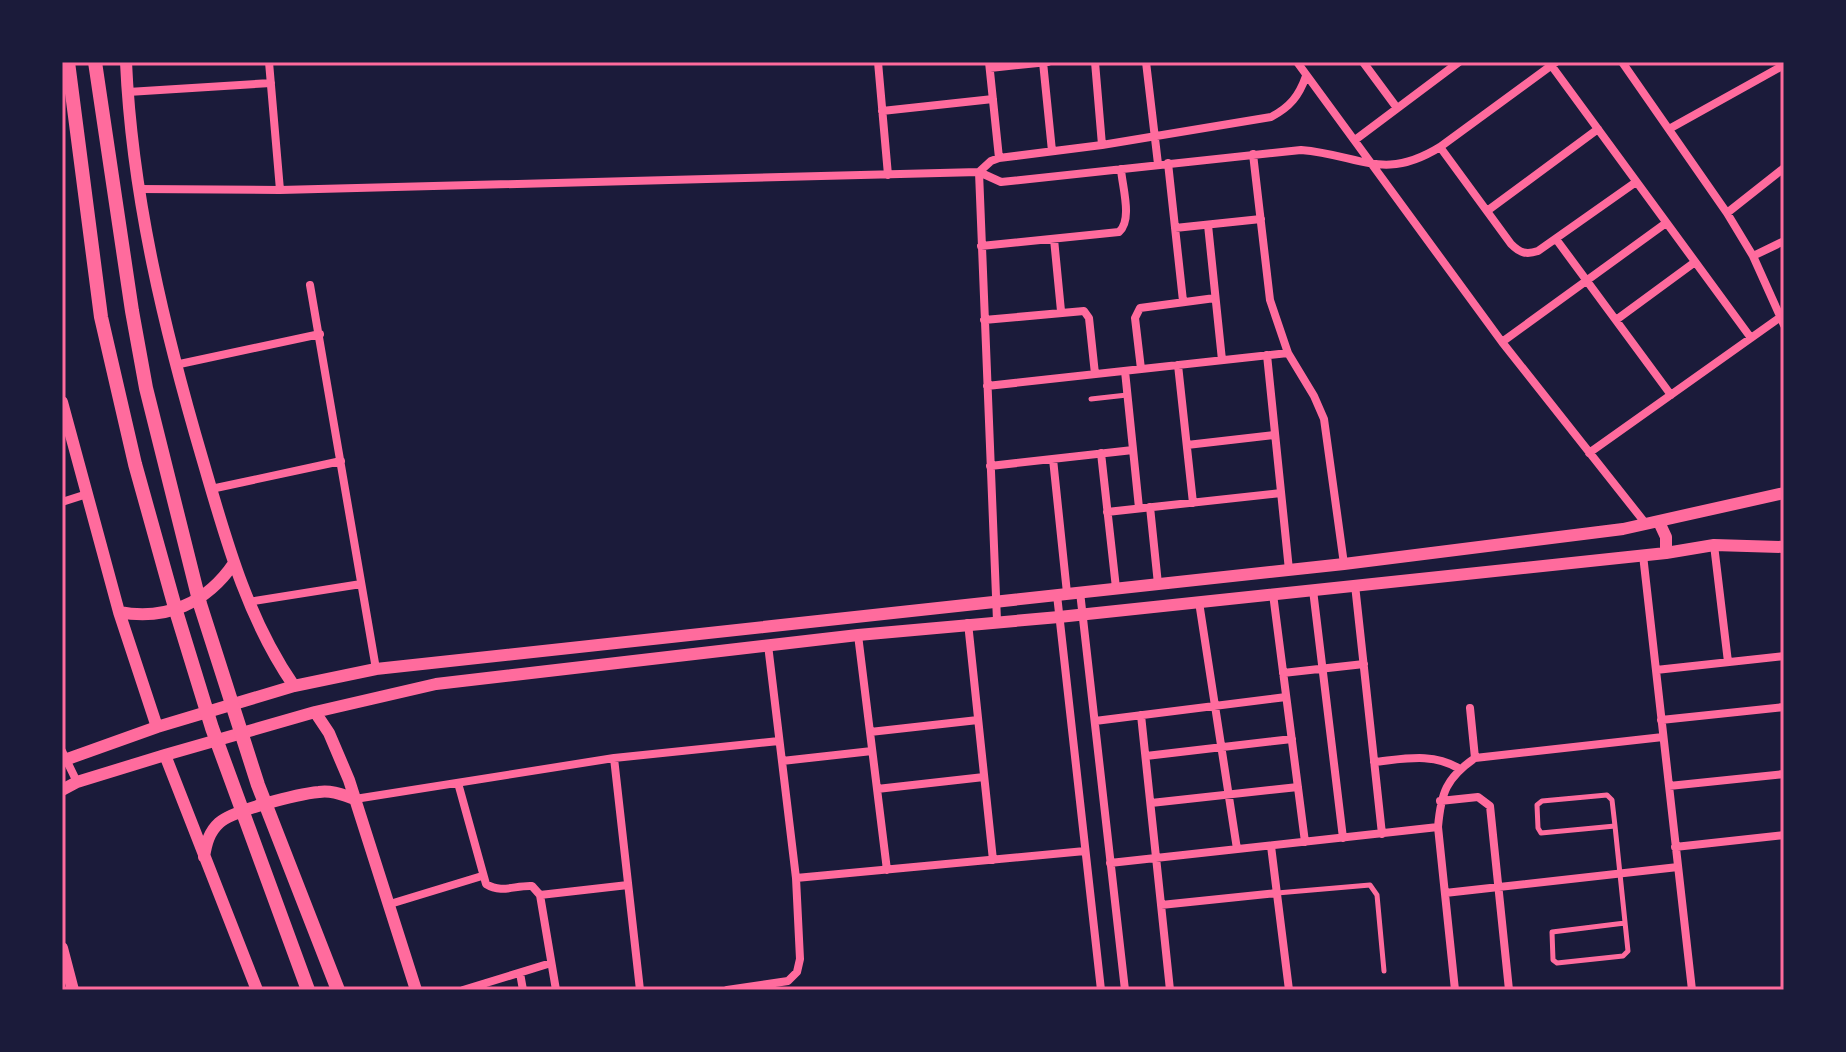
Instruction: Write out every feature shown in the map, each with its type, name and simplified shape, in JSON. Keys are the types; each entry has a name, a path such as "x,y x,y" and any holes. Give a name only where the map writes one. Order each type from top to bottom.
{"main road":[{"path":"68,62 101,317 135,464 212,728 308,990"},
{"path":"95,62 146,388 217,665 258,785 338,990"}],"street":[{"path":"126,62 139,189 175,365 248,602 268,645 294,686"},
{"path":"269,62 280,190"},
{"path":"878,62 888,175"},
{"path":"999,158 990,65 1045,62 1052,151"},
{"path":"1095,62 1102,145"},
{"path":"1146,62 1155,136 1175,228 1183,301"},
{"path":"1297,62 1502,342 1589,453 1666,537 1666,553"},
{"path":"1363,62 1397,108"},
{"path":"1355,140 1459,62"},
{"path":"1589,453 1751,338 1783,320 1753,256 1727,213 1622,62"},
{"path":"139,189 280,190 979,172 1001,182 1301,150 1326,152 1374,166 1398,166 1420,159 1440,147 1554,64 1751,338"},
{"path":"1669,129 1784,65"},
{"path":"997,621 979,172 999,158 1102,145 1271,117 1288,108 1300,94 1306,76"},
{"path":"128,92 271,83"},
{"path":"882,111 993,99"},
{"path":"1487,211 1598,129"},
{"path":"1440,147 1518,252 1528,254 1556,239 1636,182"},
{"path":"1253,154 1270,300 1288,353 1324,419 1344,564"},
{"path":"1727,213 1784,168"},
{"path":"981,246 1119,232 1126,220 1121,169"},
{"path":"1175,228 1261,219"},
{"path":"1502,342 1666,223"},
{"path":"1208,225 1222,360"},
{"path":"1054,239 1061,311"},
{"path":"1556,239 1671,395"},
{"path":"1753,256 1784,241"},
{"path":"1616,320 1695,262"},
{"path":"310,285 376,669"},
{"path":"1141,369 1136,312 1145,305 1215,298"},
{"path":"984,320 1079,309 1087,314 1095,374"},
{"path":"175,365 320,334"},
{"path":"987,386 1288,353"},
{"path":"1267,355 1289,570"},
{"path":"1178,365 1193,503"},
{"path":"1125,371 1139,508"},
{"path":"62,402 119,612 157,727"},
{"path":"1187,445 1275,435"},
{"path":"990,466 1133,450"},
{"path":"1101,453 1116,588"},
{"path":"1053,459 1068,593 1059,617 1101,990"},
{"path":"211,489 341,461"},
{"path":"1107,512 1281,493"},
{"path":"77,782 63,757 294,686 376,669 1344,564 1623,529 1784,493"},
{"path":"62,502 87,494"},
{"path":"1150,507 1158,584"},
{"path":"1623,529 1628,557"},
{"path":"1714,545 1728,662"},
{"path":"62,790 77,782 315,712 436,684 968,623 1059,617 1666,553 1714,545 1784,547"},
{"path":"1643,555 1692,990"},
{"path":"119,612 158,614 184,606 207,593 234,563"},
{"path":"248,602 361,584"},
{"path":"1355,585 1382,834"},
{"path":"1313,590 1343,838"},
{"path":"1068,593 1083,614 1125,990"},
{"path":"1273,594 1305,842"},
{"path":"1199,602 1237,849"},
{"path":"968,623 993,860"},
{"path":"858,635 887,870"},
{"path":"727,990 788,981 797,972 800,959 796,878 768,645"},
{"path":"1656,670 1784,656"},
{"path":"1283,673 1364,664"},
{"path":"1095,721 1286,697"},
{"path":"1661,720 1784,707"},
{"path":"1470,708 1475,758"},
{"path":"315,712 336,748 355,799 416,990"},
{"path":"1141,715 1170,990"},
{"path":"870,732 978,720"},
{"path":"1455,990 1438,827 1440,801 1460,769 1475,758 1663,737"},
{"path":"1146,756 1292,739"},
{"path":"204,857 214,829 236,812 317,792 336,793 355,799 614,758 779,741"},
{"path":"782,761 872,751"},
{"path":"165,755 257,990"},
{"path":"1374,762 1427,757 1438,758 1460,769"},
{"path":"614,758 640,990"},
{"path":"1669,786 1784,774"},
{"path":"877,789 984,777"},
{"path":"458,783 486,884 494,889 532,886 540,895 556,990"},
{"path":"1151,803 1298,787"},
{"path":"1440,801 1478,797 1490,806 1509,990"},
{"path":"1110,863 1438,827"},
{"path":"1675,847 1784,835"},
{"path":"1271,846 1289,990"},
{"path":"796,878 1085,851"},
{"path":"1445,893 1678,867"},
{"path":"390,904 482,876"},
{"path":"540,895 628,885"},
{"path":"1161,905 1277,893"},
{"path":"62,948 69,989"},
{"path":"463,990 551,963"},
{"path":"520,973 523,990"}],"lane":[{"path":"1091,399 1127,395"},
{"path":"1615,826 1541,833 1537,805 1542,801 1607,795 1612,800 1615,826 1620,873 1628,951 1626,955 1557,963 1553,960 1552,932 1625,923"},
{"path":"1277,893 1370,885 1377,895 1384,971"}]}
